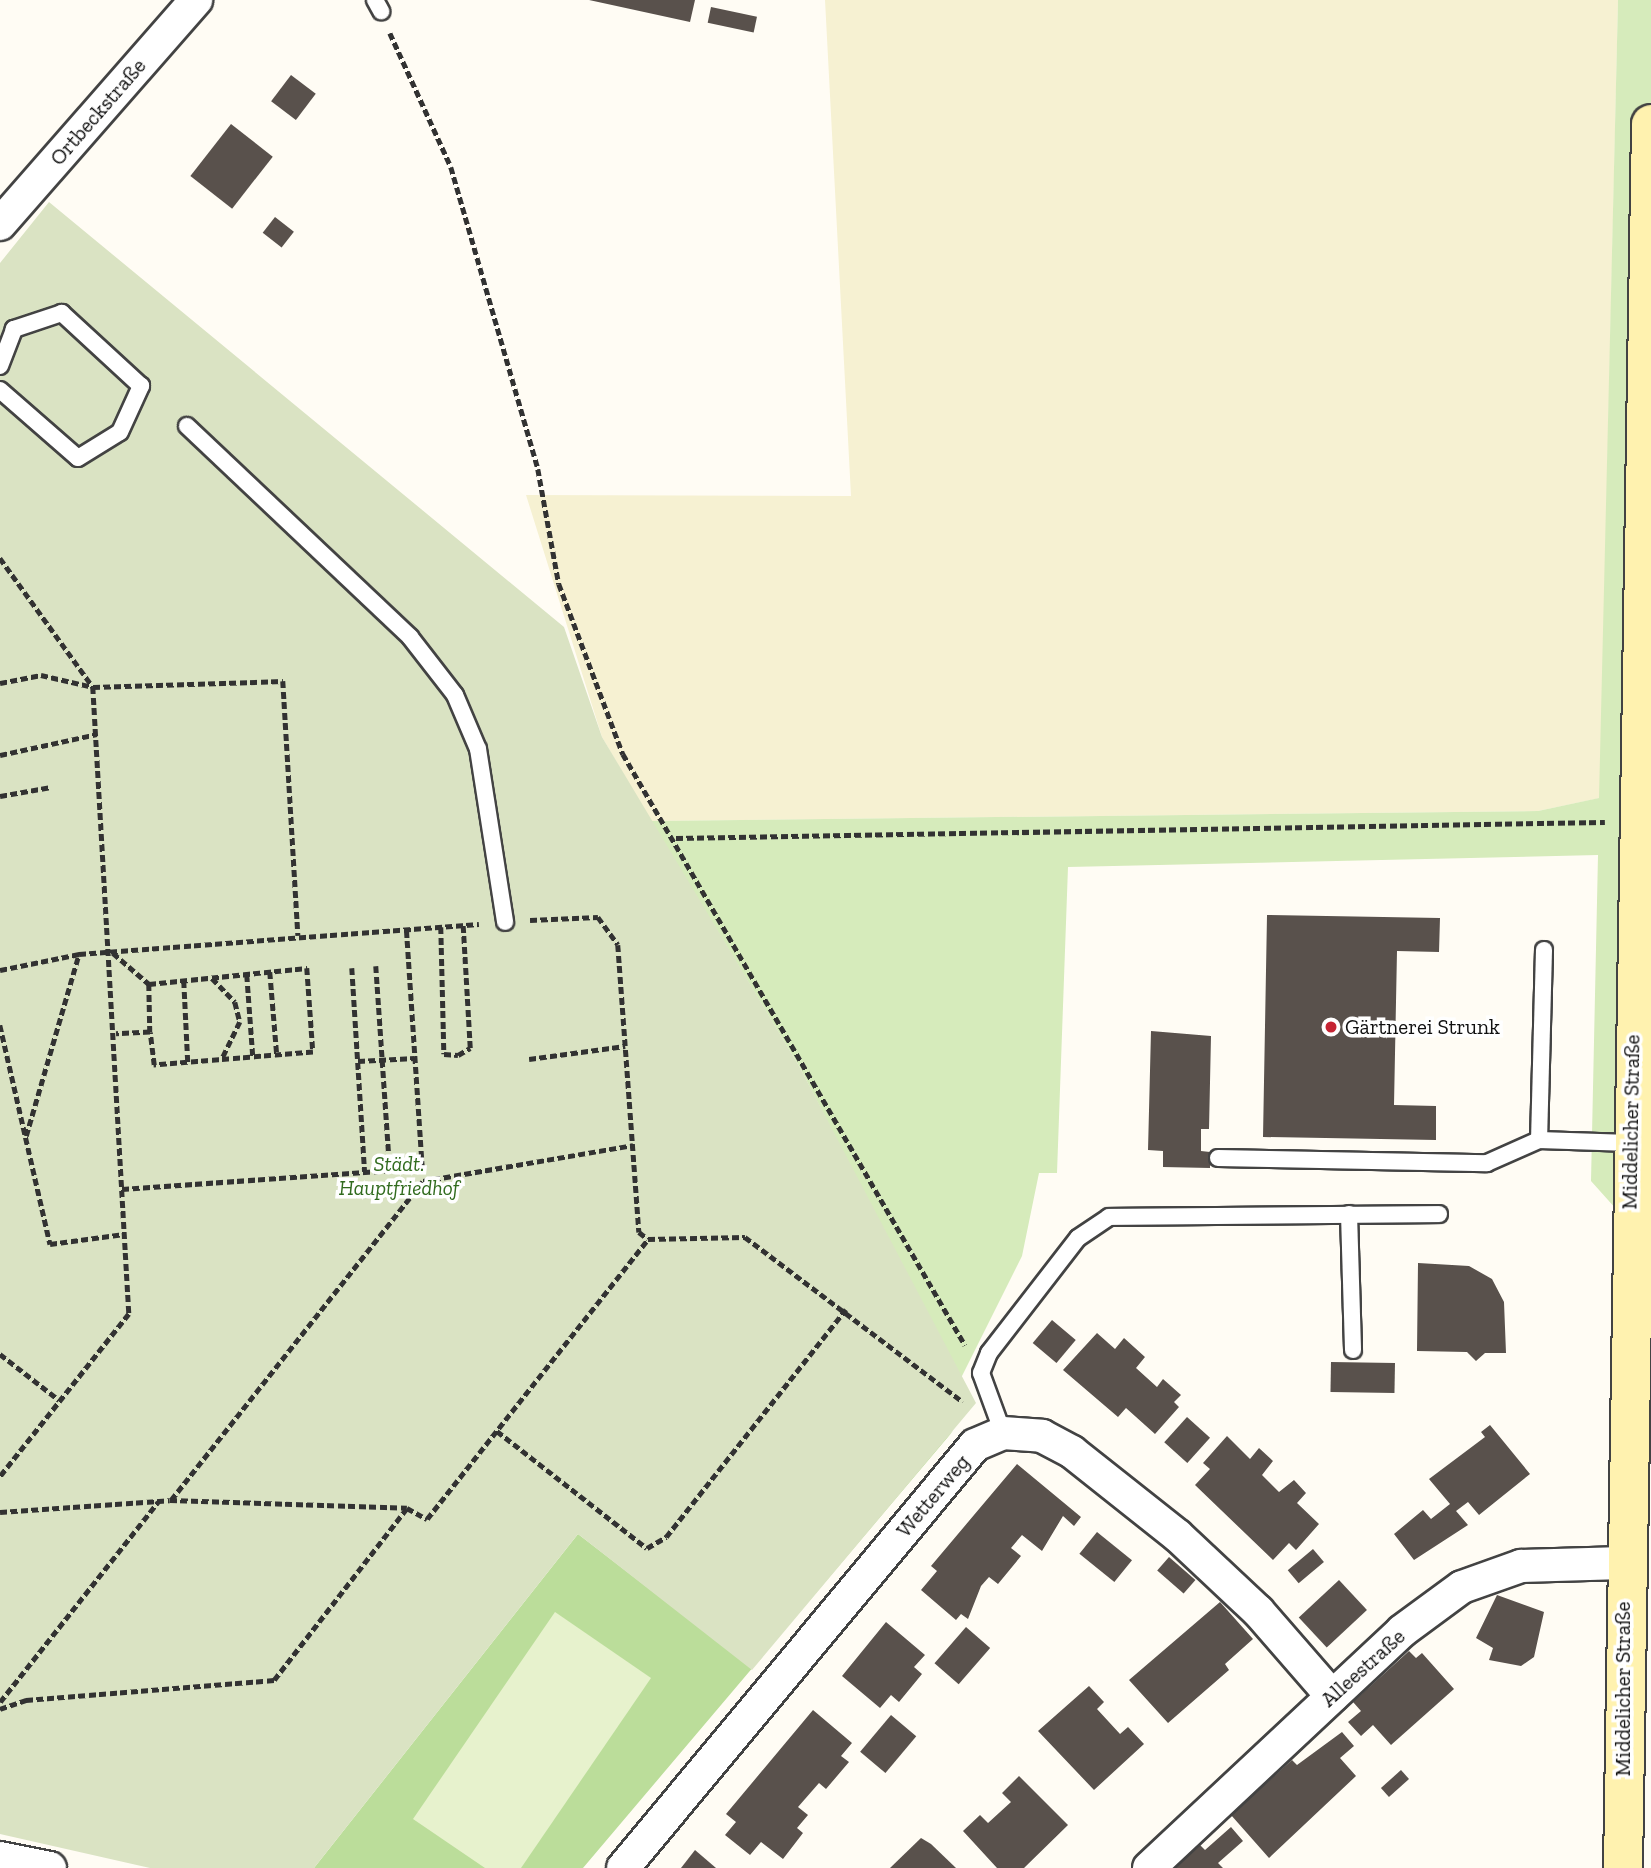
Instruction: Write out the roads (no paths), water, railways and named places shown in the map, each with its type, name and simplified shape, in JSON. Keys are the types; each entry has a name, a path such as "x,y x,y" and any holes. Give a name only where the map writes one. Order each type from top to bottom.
{"street":[{"name":"Ortbeckstraße","path":"0,224 196,0"},
{"name":"Middelicher Straße","path":"1623,1868 1623,1563 1640,1279 1630,1143 1649,332 1651,124"},
{"path":"1003,1433 1042,1436 1072,1452 1178,1536 1258,1611 1332,1696"},
{"name":"Wetterweg","path":"623,1868 975,1445 1003,1433"},
{"name":"Alleestraße","path":"1149,1868 1332,1696 1462,1587 1521,1566 1623,1563"},
{"path":"0,1858 50,1868"}],"lane":[{"path":"0,390 78,458 120,432 141,386 62,313 14,329"},
{"path":"0,319 14,329"},
{"path":"0,366 14,329"},
{"path":"187,426 410,637 455,695 478,750 505,922"},
{"path":"1539,1140 1544,950"},
{"path":"1218,1158 1487,1163 1539,1140 1630,1143"},
{"path":"1349,1214 1353,1350"},
{"path":"1003,1433 981,1373 989,1353 1078,1238 1109,1217 1439,1214"}],"place":[{"name":"Gärtnerei Strunk","path":"1331,1027"}],"park label":[{"name":"Städt. Hauptfriedhof","path":"399,1176"}]}
